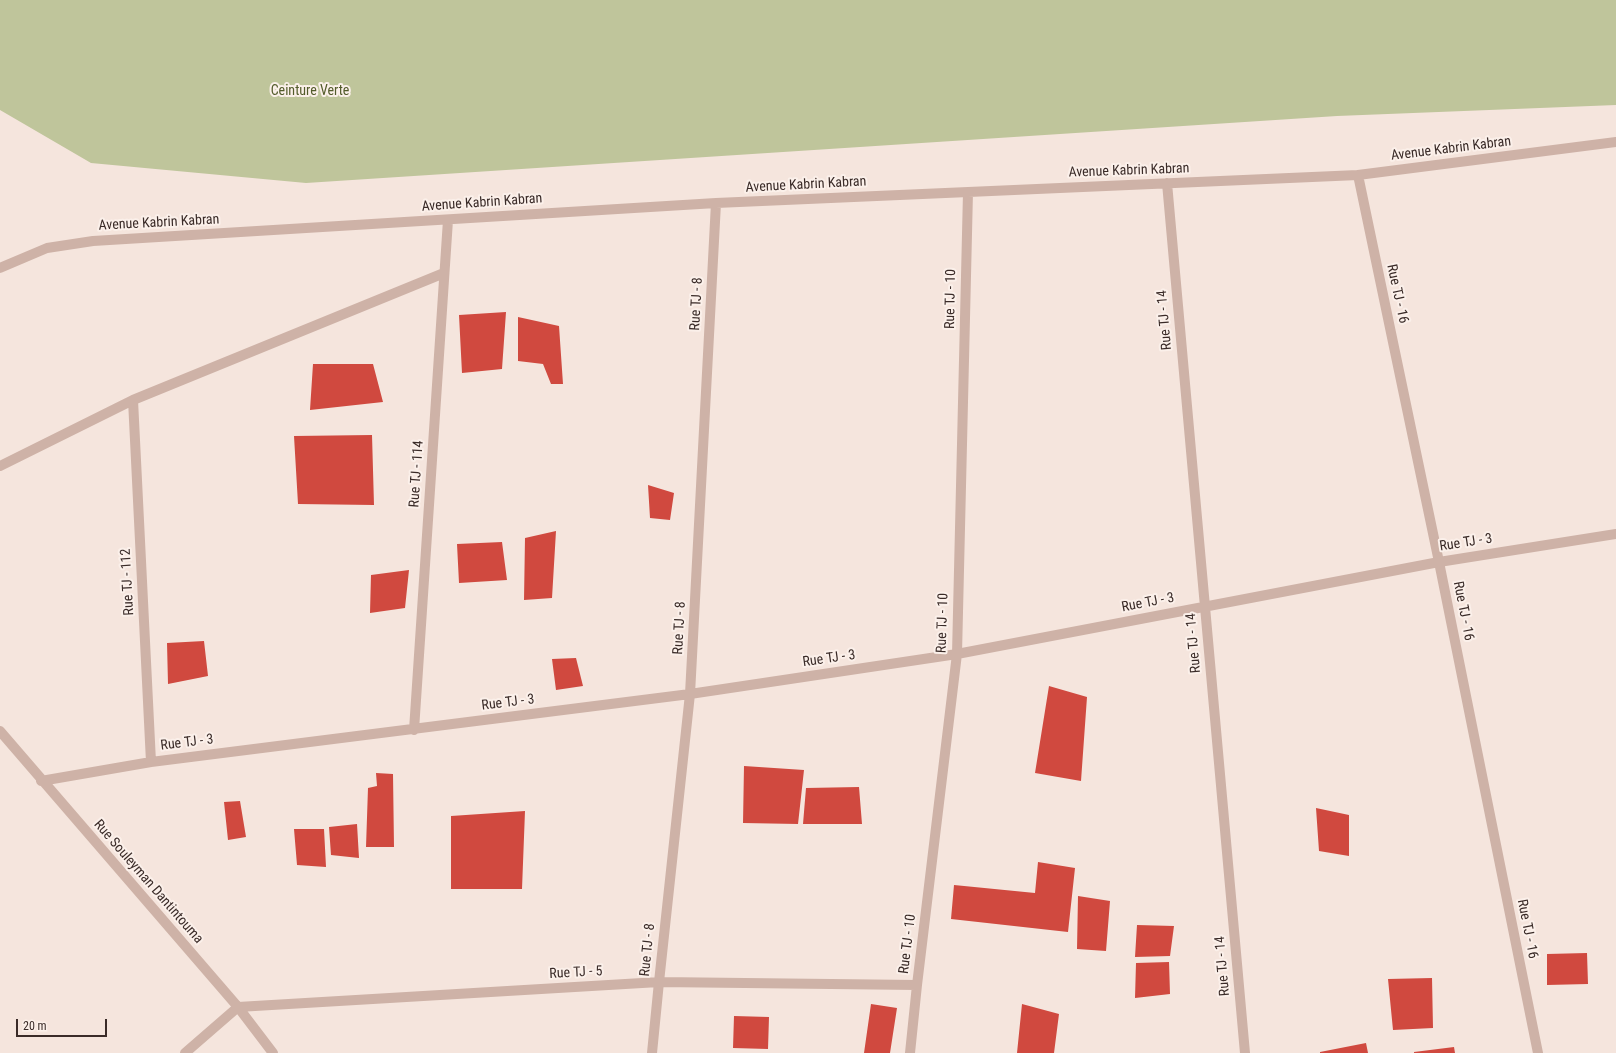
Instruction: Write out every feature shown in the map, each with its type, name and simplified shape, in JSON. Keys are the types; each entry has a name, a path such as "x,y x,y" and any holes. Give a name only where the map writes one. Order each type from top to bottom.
{"street":[{"name":"Avenue Kabrin Kabran","path":"0,268 47,248 93,240 716,203 1358,175 1616,142"},
{"name":"Rue TJ - 16","path":"1358,175 1439,562 1538,1053"},
{"name":"Rue TJ - 14","path":"1167,183 1245,1053"},
{"name":"Rue TJ - 10","path":"910,1053 957,654 968,192"},
{"name":"Rue TJ - 8","path":"652,1053 690,694 716,203"},
{"name":"Rue TJ - 114","path":"414,730 448,220"},
{"path":"0,466 133,400 444,273"},
{"name":"Rue TJ - 112","path":"133,400 152,762"},
{"name":"Rue TJ - 3","path":"41,781 152,762 690,694 957,654 1439,562 1616,534"},
{"name":"Rue Souleyman Dantintouma","path":"0,731 41,781 238,1007 273,1053"},
{"name":"Rue TJ - 5","path":"238,1007 659,982 917,985"},
{"path":"185,1053 238,1007"}],"green space":[{"name":"Ceinture Verte","path":"0,0 1616,0 1616,105 1337,116 306,183 91,163 0,110"}],"building":[{"path":"506,312 502,369 462,373 459,315"},
{"path":"518,317 559,326 563,384 551,384 543,364 518,361"},
{"path":"313,364 373,364 383,402 310,410"},
{"path":"372,435 374,505 298,504 294,436"},
{"path":"648,485 674,493 670,520 650,518"},
{"path":"556,531 552,598 524,600 525,538"},
{"path":"502,542 507,580 459,583 457,544"},
{"path":"409,570 405,608 370,613 371,575"},
{"path":"204,641 208,676 168,684 167,643"},
{"path":"576,658 583,686 556,690 552,659"},
{"path":"1049,686 1087,697 1081,781 1035,773"},
{"path":"744,766 804,770 798,824 743,823"},
{"path":"376,773 393,774 394,847 366,847 368,788 377,786"},
{"path":"859,787 862,824 803,824 806,788"},
{"path":"240,801 246,837 228,840 224,802"},
{"path":"1316,808 1349,815 1349,856 1319,851"},
{"path":"525,811 522,889 451,889 451,816"},
{"path":"357,824 359,858 331,855 329,827"},
{"path":"294,829 324,829 326,867 297,865"},
{"path":"1038,862 1075,868 1068,932 951,919 954,885 1035,893"},
{"path":"1078,896 1110,901 1106,951 1077,949"},
{"path":"1137,925 1174,926 1170,956 1135,957"},
{"path":"1587,953 1588,984 1547,985 1547,954"},
{"path":"1169,962 1170,994 1135,998 1136,963"},
{"path":"1432,978 1433,1028 1393,1030 1388,979"},
{"path":"871,1004 897,1008 890,1053 864,1053"},
{"path":"1022,1004 1059,1014 1054,1053 1017,1053"},
{"path":"734,1016 769,1017 768,1049 733,1048"},
{"path":"1366,1043 1368,1053 1320,1053 1320,1052"},
{"path":"1454,1047 1455,1053 1414,1053 1414,1052"}]}
